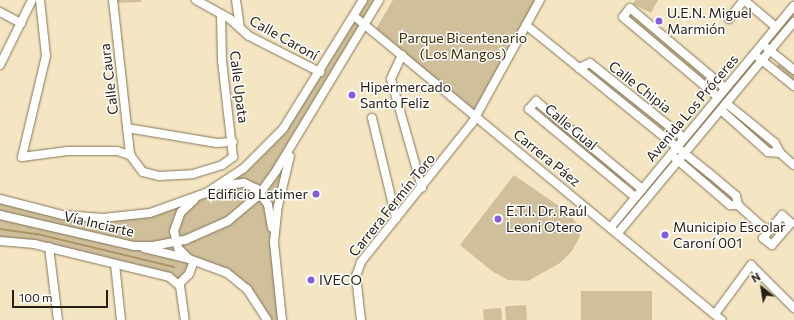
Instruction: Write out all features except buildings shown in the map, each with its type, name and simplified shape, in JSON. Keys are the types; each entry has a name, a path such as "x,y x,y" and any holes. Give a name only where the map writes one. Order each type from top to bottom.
{"street":[{"path":"0,65 32,0"},
{"path":"40,0 46,56 22,157 68,151 106,149 130,156 147,174 172,177 193,174 228,161 237,173"},
{"name":"Calle Caura","path":"113,0 130,156"},
{"name":"Calle Caroní","path":"196,0 222,14 240,28 320,72"},
{"path":"236,0 240,28"},
{"path":"178,284 189,274 191,260 175,242 174,232 178,218 200,196 217,187 237,173 268,147 283,129 320,72 363,0"},
{"path":"274,242 282,184 294,142 378,0"},
{"name":"Carrera Fermín Toro","path":"361,320 356,286 357,269 396,218 422,188 476,116 540,0"},
{"path":"729,18 744,0 776,27"},
{"name":"Avenida Los Próceres","path":"611,227 794,6"},
{"path":"718,97 624,17 630,8 725,88"},
{"path":"0,12 21,22"},
{"name":"Calle Upata","path":"222,14 222,61 233,142 233,157 228,161"},
{"name":"Carrera Páez","path":"354,16 722,320"},
{"name":"Avenida Los Próceres","path":"618,233 794,22"},
{"name":"Calle Chipia","path":"526,25 736,196 738,205"},
{"path":"762,44 794,70"},
{"path":"754,54 794,86"},
{"path":"402,55 391,79 422,188"},
{"name":"Calle Chipia","path":"579,68 590,64 684,138"},
{"name":"Calle Gual","path":"635,197 529,109 536,101 642,189"},
{"path":"726,103 775,143 780,153 794,166"},
{"path":"721,110 768,152 780,153"},
{"path":"372,118 396,218"},
{"path":"127,128 217,143 233,142"},
{"name":"Vía Inciarte","path":"0,215 134,246 175,242 200,234 228,221 261,192 294,142"},
{"path":"671,154 730,205 738,205 768,232"},
{"path":"217,187 244,183 261,192 268,205 274,242 282,320"},
{"name":"Vía Inciarte","path":"0,199 63,215 103,218 150,213 200,196"},
{"path":"0,241 24,242 49,247 169,277 178,284 185,320"},
{"path":"134,246 191,260 234,277 254,297 267,320"},
{"path":"49,247 58,320"},
{"path":"115,264 121,320"},
{"path":"715,314 751,265 794,308"}],"green space":[{"path":"113,0 141,0 141,2 113,3"},
{"path":"363,0 379,0 294,142 286,169 275,228 282,320 267,320 240,283 194,261 179,284 49,247 0,241 0,199 23,206 113,218 193,199 268,147"},
{"name":"Parque Bicentenario (Los Mangos)","path":"393,0 540,0 476,116 374,32"},
{"path":"635,0 658,0 651,13 633,4"},
{"path":"794,6 794,22 770,51 762,44"},
{"path":"630,8 711,76 704,85 623,16"},
{"path":"754,53 762,60 682,152 674,145"},
{"path":"782,60 794,70 794,86 774,70"},
{"path":"590,63 671,128 663,138 582,72"},
{"path":"553,115 629,179 622,187 546,123"},
{"path":"742,116 775,143 776,154 736,123"},
{"path":"700,166 736,196 736,206 693,174"},
{"path":"514,175 569,213 579,227 580,236 572,251 560,263 528,281 508,280 492,271 460,245"},
{"path":"581,291 652,291 652,320 581,320"},
{"path":"526,305 527,320 506,320 505,306"},
{"path":"501,308 502,320 484,320 483,310"}],"waterway":[{"path":"0,229 37,234 174,267"}],"place":[{"name":"U.E.N. Miguel Marmión","path":"659,21"},
{"name":"Hipermercado Santo Feliz","path":"352,95"},
{"name":"Edificio Latimer","path":"316,194"},
{"name":"E.T.I. Dr. Raúl Leoni Otero","path":"498,219"},
{"name":"Municipio Escolar Caroní 001","path":"665,235"},
{"name":"IVECO","path":"311,280"}]}
